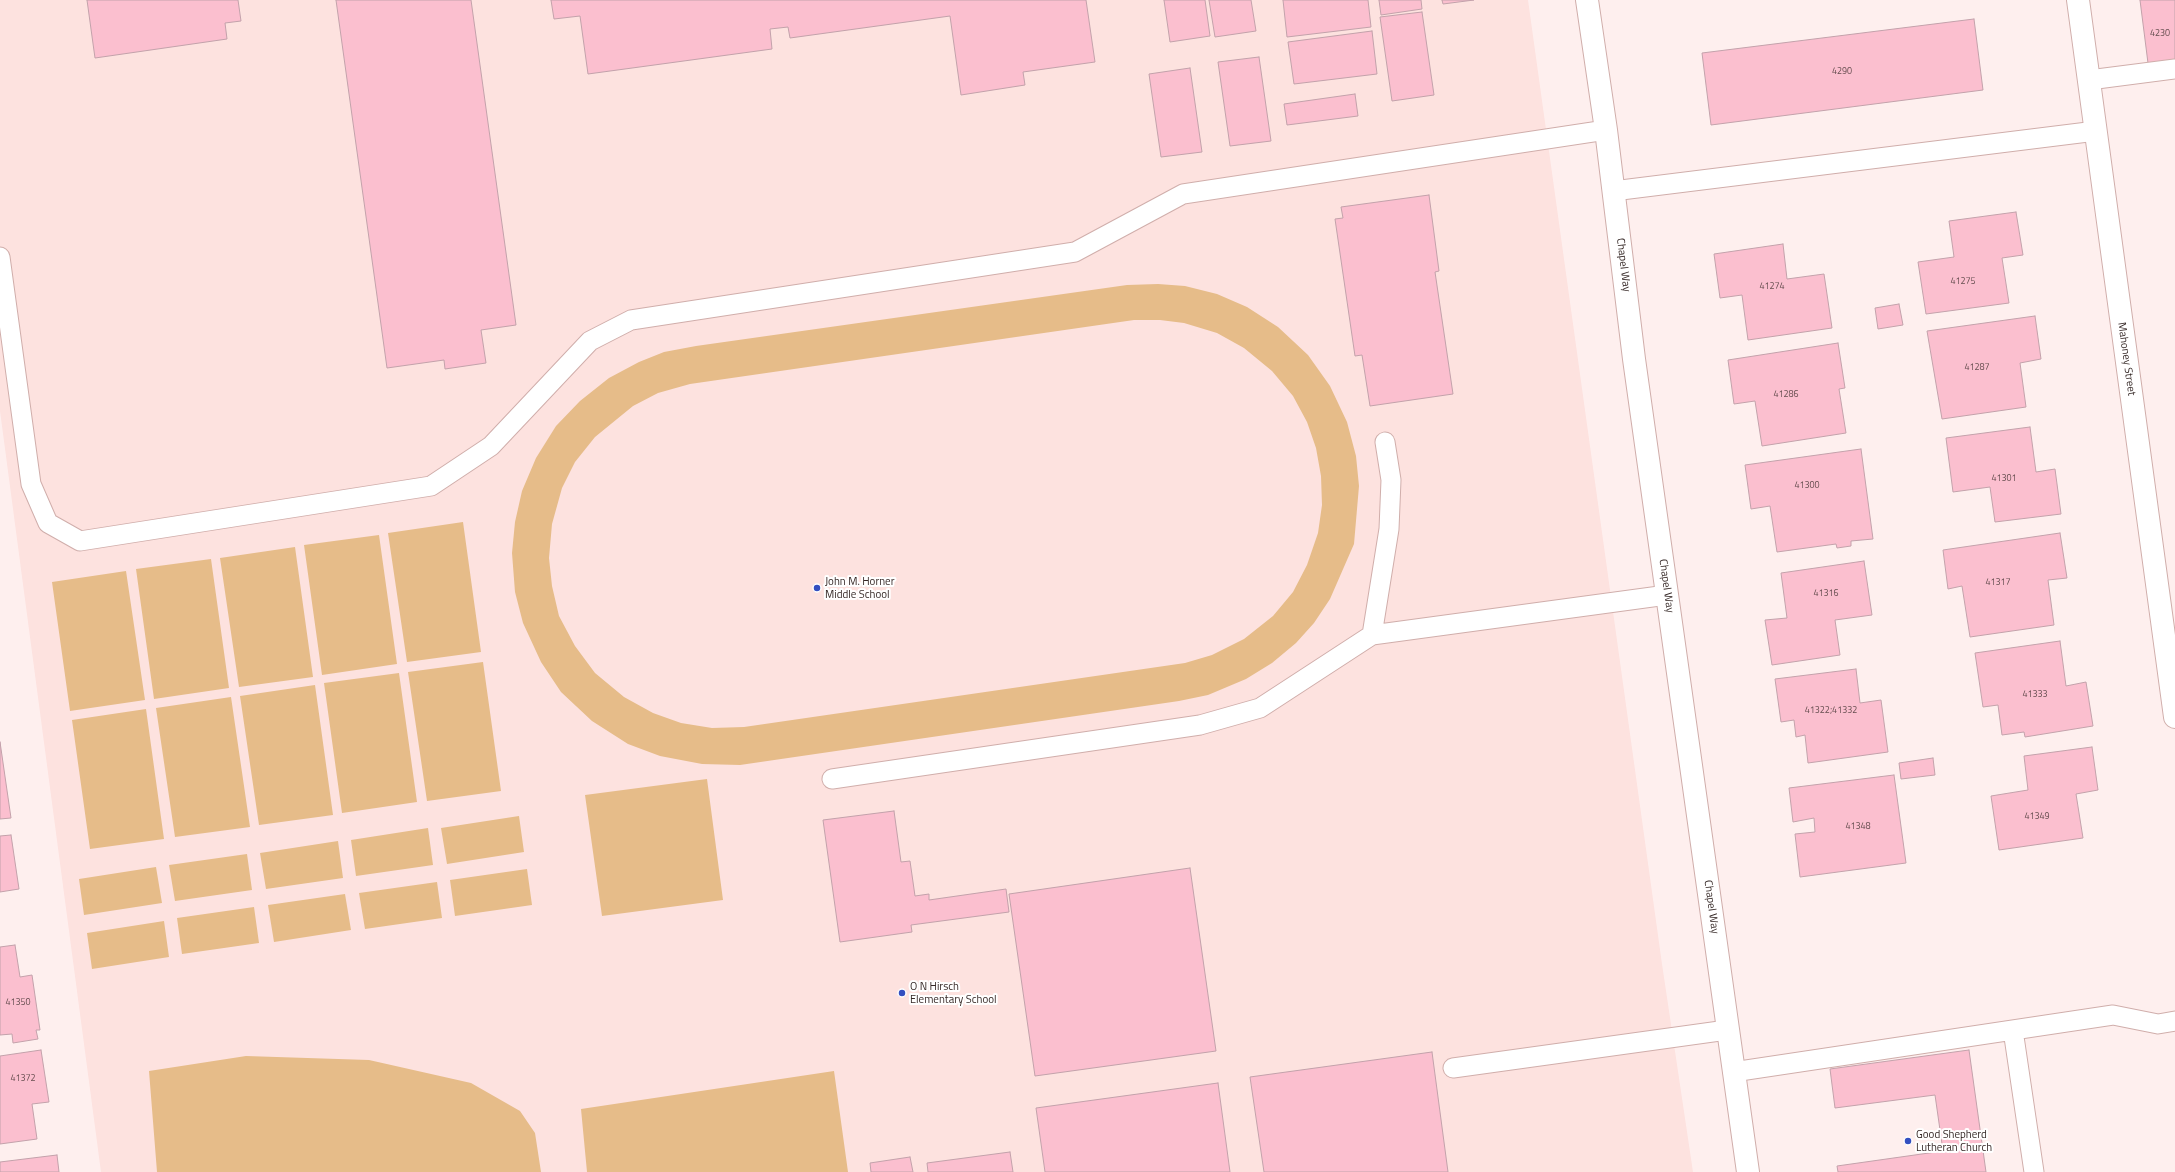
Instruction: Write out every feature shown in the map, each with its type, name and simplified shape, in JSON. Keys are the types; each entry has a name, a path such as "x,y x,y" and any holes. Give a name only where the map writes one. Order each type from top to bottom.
{"street":[{"name":"Chapel Way","path":"1587,0 1606,130 1667,596 1748,1172"},
{"name":"Mahoney Street","path":"2078,0 2175,717"}],"lane":[{"path":"2089,80 2175,70"},
{"path":"0,257 31,484 48,523 80,541 431,486 491,446 590,341 631,320 1075,252 1183,194 1606,130"},
{"path":"1613,191 2096,131"},
{"path":"1372,635 1389,529 1391,480 1385,442"},
{"path":"832,779 1200,725 1260,708 1372,635 1667,596"},
{"path":"1733,1072 2113,1015 2158,1024 2175,1021"},
{"path":"1453,1068 1728,1030"},
{"path":"2013,1030 2034,1172"}],"shaded area":[{"name":"John M. Horner Middle School","path":"0,0 1528,0 1662,964 1693,1172 101,1172 0,411"},
{"path":"1158,284 1185,286 1217,294 1247,307 1278,327 1308,355 1330,386 1347,422 1356,456 1359,486 1354,544 1330,599 1314,623 1296,643 1272,663 1246,679 1208,695 1179,701 740,765 702,764 660,756 628,744 592,721 561,692 541,662 523,623 515,592 512,553 515,522 522,491 536,458 556,426 580,401 609,378 639,362 664,352 696,346 1127,285","holes":["1134,320 1160,320 1184,323 1217,333 1244,348 1272,371 1293,396 1307,422 1316,448 1321,476 1322,505 1318,533 1307,565 1293,592 1273,616 1244,639 1212,655 1185,663 744,727 712,728 681,723 653,713 624,697 595,673 575,646 559,616 552,586 549,558 552,524 562,488 575,462 595,437 633,406 658,393 690,384"]},
{"path":"463,522 481,652 407,662 388,533"},
{"path":"379,535 397,664 322,675 304,545"},
{"path":"295,547 313,677 239,687 220,558"},
{"path":"211,559 229,688 154,699 136,569"},
{"path":"126,571 145,700 70,711 52,582"},
{"path":"483,662 501,791 427,801 408,672"},
{"path":"399,673 417,802 342,813 324,683"},
{"path":"315,685 333,815 259,825 240,696"},
{"path":"231,697 250,827 175,837 156,708"},
{"path":"146,709 164,839 90,849 72,720"},
{"path":"707,779 723,900 602,916 585,795"},
{"path":"519,816 524,852 447,864 441,828"},
{"path":"428,828 433,865 356,876 351,840"},
{"path":"338,841 343,878 266,889 260,853"},
{"path":"247,854 252,890 175,901 169,865"},
{"path":"156,867 162,903 84,915 79,879"},
{"path":"527,869 532,905 455,916 450,880"},
{"path":"437,882 442,918 365,929 359,893"},
{"path":"345,894 351,930 274,942 268,905"},
{"path":"254,907 259,943 182,954 177,918"},
{"path":"164,921 169,957 92,969 87,933"},
{"path":"246,1056 369,1060 471,1083 520,1111 535,1133 541,1172 157,1172 149,1071"},
{"path":"834,1071 848,1172 587,1172 581,1109"}],"building":[{"path":"87,0 238,0 241,21 225,23 227,39 95,58"},
{"path":"336,0 471,0 516,325 481,330 486,363 445,369 444,360 387,368"},
{"path":"551,0 1086,0 1095,62 1023,72 1025,85 961,95 950,16 790,38 788,27 770,29 772,49 588,74 580,16 554,19"},
{"path":"1164,0 1205,0 1210,36 1170,42"},
{"path":"1209,0 1251,0 1256,31 1215,37"},
{"path":"1283,0 1368,0 1371,27 1287,37"},
{"path":"1379,0 1421,0 1422,9 1381,15"},
{"path":"1442,0 1474,0 1443,4"},
{"path":"2140,0 2175,0 2175,68 2149,71"},
{"path":"1422,12 1434,95 1392,101 1380,17"},
{"path":"1974,19 1983,90 1711,125 1702,53"},
{"path":"1372,31 1377,74 1294,84 1288,42"},
{"path":"1259,57 1271,141 1230,146 1218,62"},
{"path":"1190,68 1202,152 1161,157 1149,74"},
{"path":"1355,94 1358,116 1287,125 1284,104"},
{"path":"1429,195 1439,271 1435,272 1453,394 1370,406 1362,355 1355,356 1335,219 1343,218 1341,207"},
{"path":"2016,212 2023,255 2002,258 2009,303 1926,314 1918,262 1954,257 1949,221"},
{"path":"1783,244 1787,279 1824,274 1832,328 1748,340 1742,295 1720,298 1714,254"},
{"path":"1899,304 1903,325 1878,329 1875,308"},
{"path":"2035,316 2041,359 2020,363 2026,407 1942,419 1927,331"},
{"path":"1838,343 1845,388 1839,389 1846,433 1762,446 1755,401 1734,404 1728,360"},
{"path":"2030,427 2036,472 2055,469 2061,514 1995,522 1990,487 1953,492 1946,438"},
{"path":"1861,449 1873,539 1851,541 1851,546 1837,548 1836,544 1777,552 1770,506 1751,509 1745,465"},
{"path":"2060,533 2067,578 2048,580 2054,625 1970,637 1962,586 1948,589 1943,550"},
{"path":"1864,561 1872,615 1835,620 1840,655 1772,665 1765,620 1787,618 1781,573"},
{"path":"2060,641 2066,686 2086,682 2093,726 2025,737 2024,732 2002,735 1998,705 1983,707 1975,653"},
{"path":"1856,669 1860,703 1881,700 1888,752 1808,763 1805,735 1796,737 1794,720 1781,722 1775,679"},
{"path":"0,742 11,818 0,819"},
{"path":"2092,747 2098,790 2076,794 2083,838 1999,850 1991,796 2028,790 2024,756"},
{"path":"1933,758 1935,775 1901,779 1899,763"},
{"path":"1894,775 1906,863 1800,877 1795,834 1815,832 1814,818 1793,822 1789,788"},
{"path":"894,811 901,862 910,861 915,896 929,894 929,900 1006,889 1009,912 911,925 912,932 840,942 823,820"},
{"path":"11,835 19,889 0,892 0,836"},
{"path":"1190,868 1216,1051 1035,1076 1009,894"},
{"path":"15,945 20,977 32,975 40,1030 36,1030 38,1039 13,1043 12,1034 0,1035 0,947"},
{"path":"41,1050 49,1102 32,1104 37,1139 0,1144 0,1056"},
{"path":"1969,1050 1986,1172 1838,1172 1837,1166 1943,1151 1935,1095 1835,1108 1830,1069"},
{"path":"1432,1052 1448,1172 1264,1172 1250,1077"},
{"path":"1218,1083 1230,1172 1045,1172 1036,1108"},
{"path":"1010,1152 1013,1172 928,1172 927,1163"},
{"path":"57,1155 59,1172 0,1172 0,1162"},
{"path":"910,1157 913,1172 871,1172 870,1163"}],"place":[{"name":"John M. Horner Middle School","path":"817,588"},
{"name":"O N Hirsch Elementary School","path":"902,993"},
{"name":"Good Shepherd Lutheran Church","path":"1908,1141"}]}
